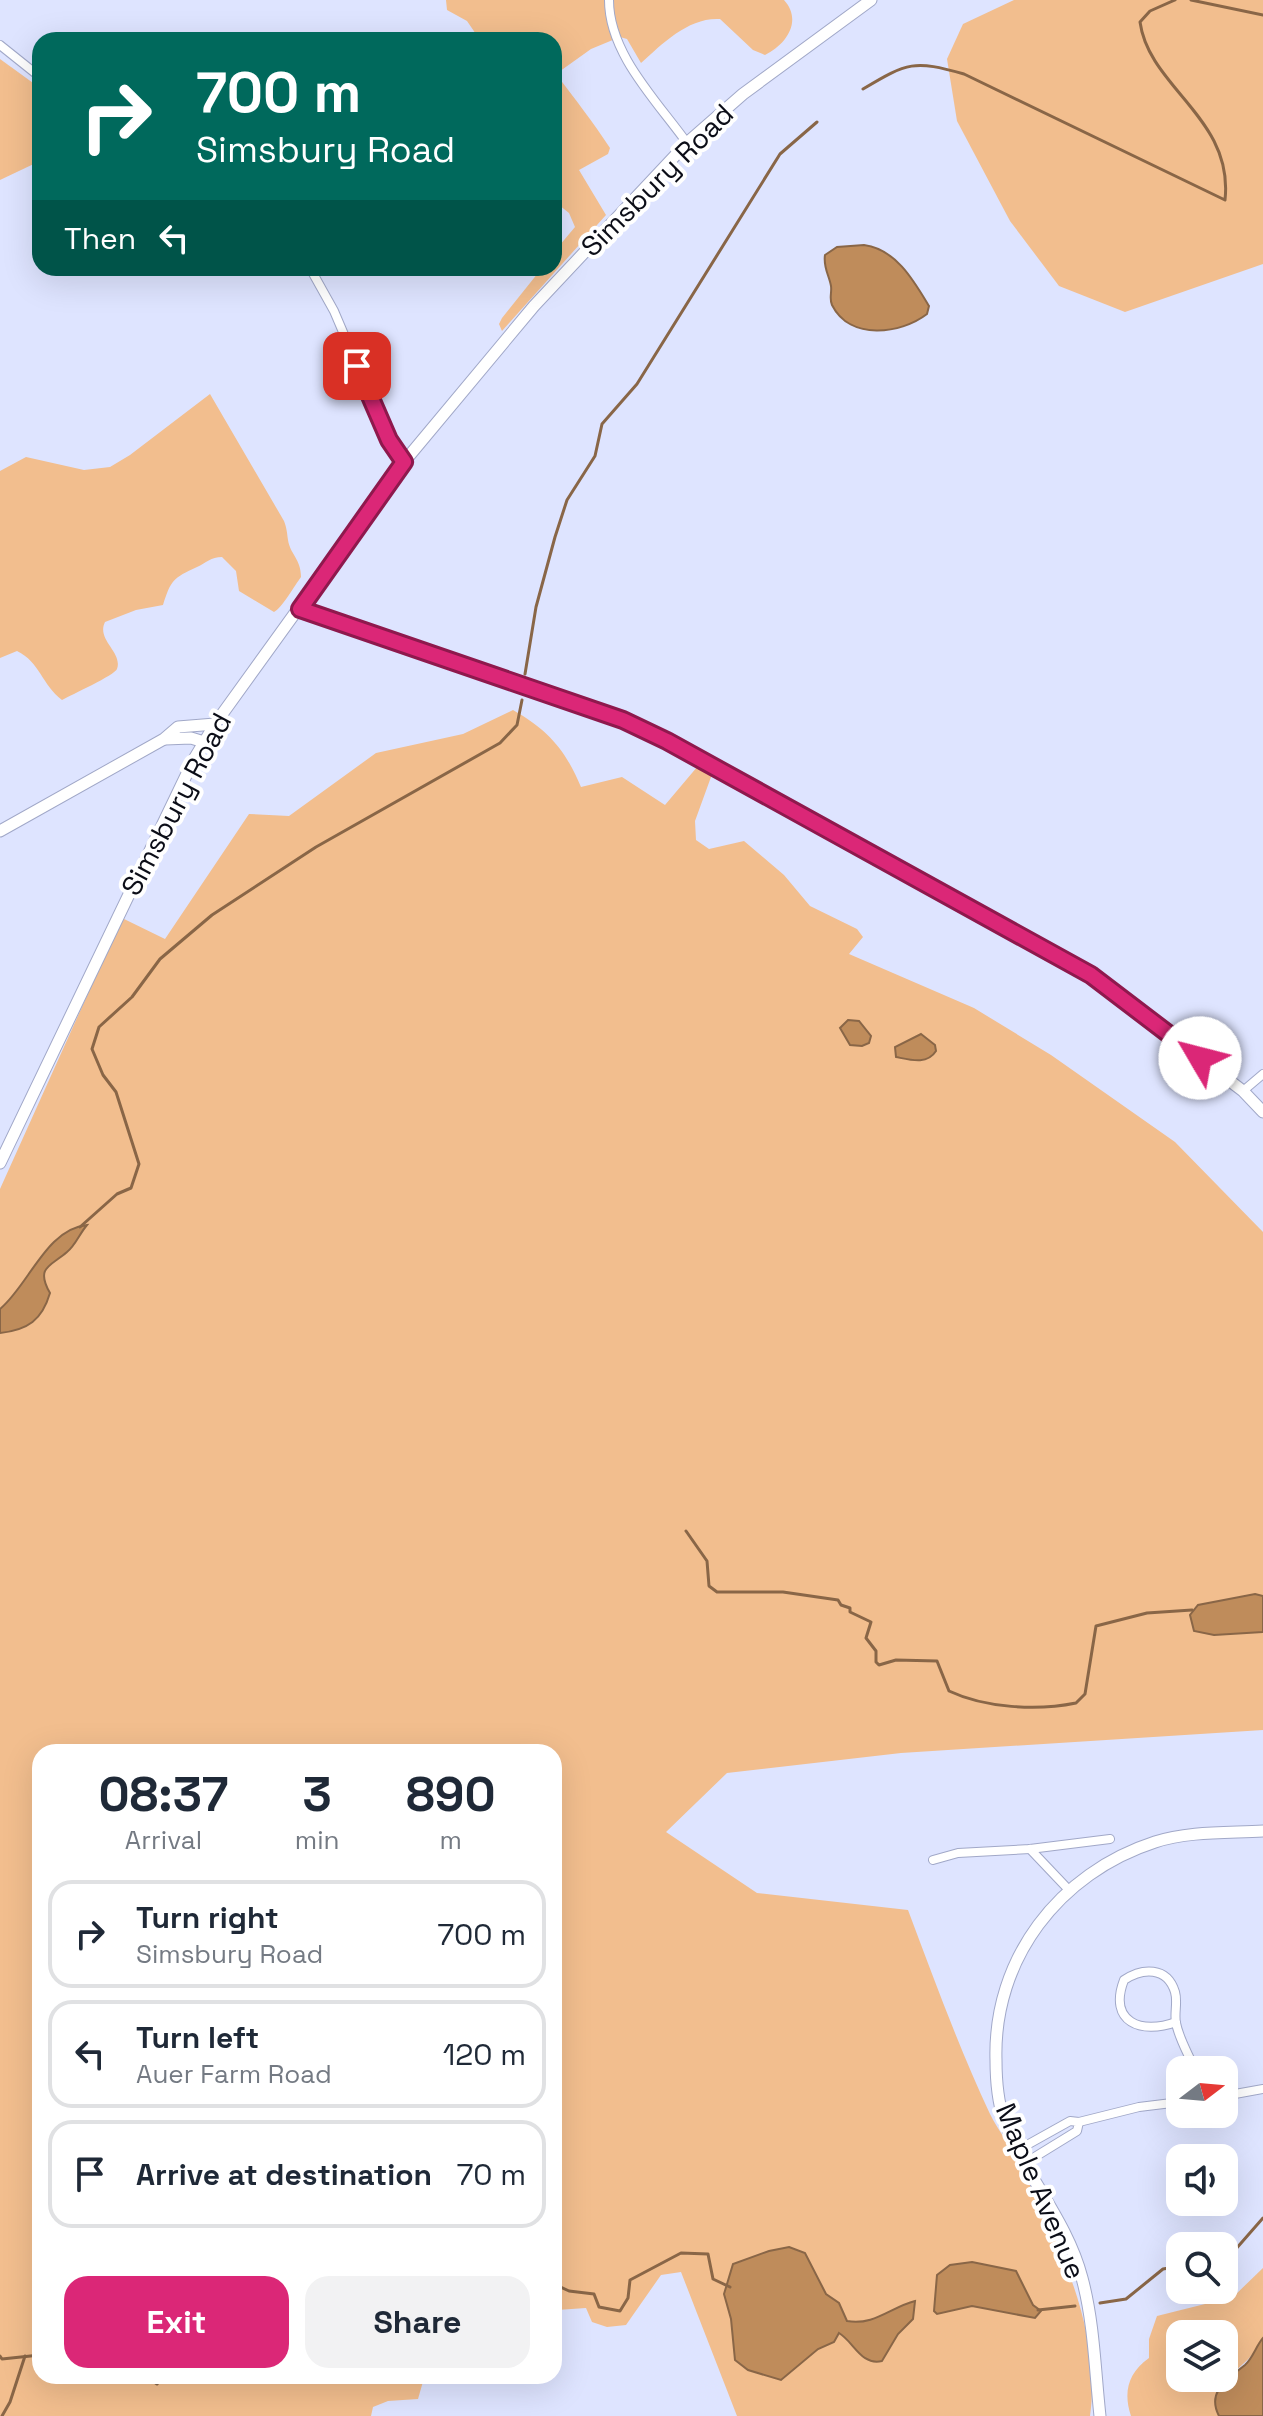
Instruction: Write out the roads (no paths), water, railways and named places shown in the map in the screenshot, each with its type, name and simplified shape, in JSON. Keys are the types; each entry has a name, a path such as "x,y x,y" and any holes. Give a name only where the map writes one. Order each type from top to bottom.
{"street":[{"path":"609,0 612,29 623,54 687,143"},
{"name":"Simsbury Road","path":"0,1163 136,876 204,742 404,462 534,306 687,143 743,94 871,0"},
{"path":"0,45 32,71"},
{"path":"314,276 334,311 389,440 404,462"},
{"path":"300,609 623,720 667,741 1091,975 1243,1091 1263,1112"},
{"path":"0,831 164,739 178,727 215,724"},
{"path":"164,739 191,738 204,742"},
{"path":"1243,1091 1263,1074"},
{"name":"Maple Avenue","path":"1100,2416 1082,2279 1060,2223 1003,2118 996,2076 995,2035 1000,2004 1010,1972 1036,1925 1068,1889 1102,1865 1158,1841 1263,1831"},
{"path":"933,1860 958,1853 1030,1849 1110,1839"},
{"path":"1030,1849 1068,1889"},
{"path":"1176,2022 1157,2027 1132,2024 1123,2015 1119,2003 1124,1980 1143,1970 1157,1972 1168,1979 1174,1990 1176,2022 1189,2056"},
{"path":"1238,2093 1263,2089"},
{"path":"1018,2150 1070,2121 1079,2122 1166,2104"},
{"path":"1025,2163 1077,2131 1079,2122"}],"waterway":[{"path":"863,89 891,73 912,66 922,65 964,74 1225,200 1224,172 1217,147 1204,125 1158,66 1140,22 1150,11 1175,0"},
{"path":"1191,0 1263,15"},
{"path":"525,674 536,607 555,537 567,500 595,456 602,424 637,384 780,154 817,122"},
{"path":"80,1227 117,1194 131,1188 139,1164 116,1092 103,1075 92,1049 99,1027 132,997 160,959 212,915 316,847 500,743 517,725 522,700"},
{"path":"686,1531 707,1561 709,1586 717,1592 783,1592 838,1600 841,1605 850,1608 850,1612 871,1622 866,1638 876,1651 879,1665 896,1660 937,1661 949,1691 995,1704 1045,1707 1076,1703 1085,1694 1096,1626 1147,1613 1192,1610"},
{"path":"1238,2247 1263,2218"},
{"path":"562,2288 594,2294 599,2307 620,2311 628,2298 630,2280 681,2253 708,2254 713,2279 730,2287"},
{"path":"1100,2303 1126,2299 1166,2268"},
{"path":"1038,2310 1075,2306"},
{"path":"0,2356 2,2359 32,2356"},
{"path":"2,2416 10,2402 25,2356"}]}
